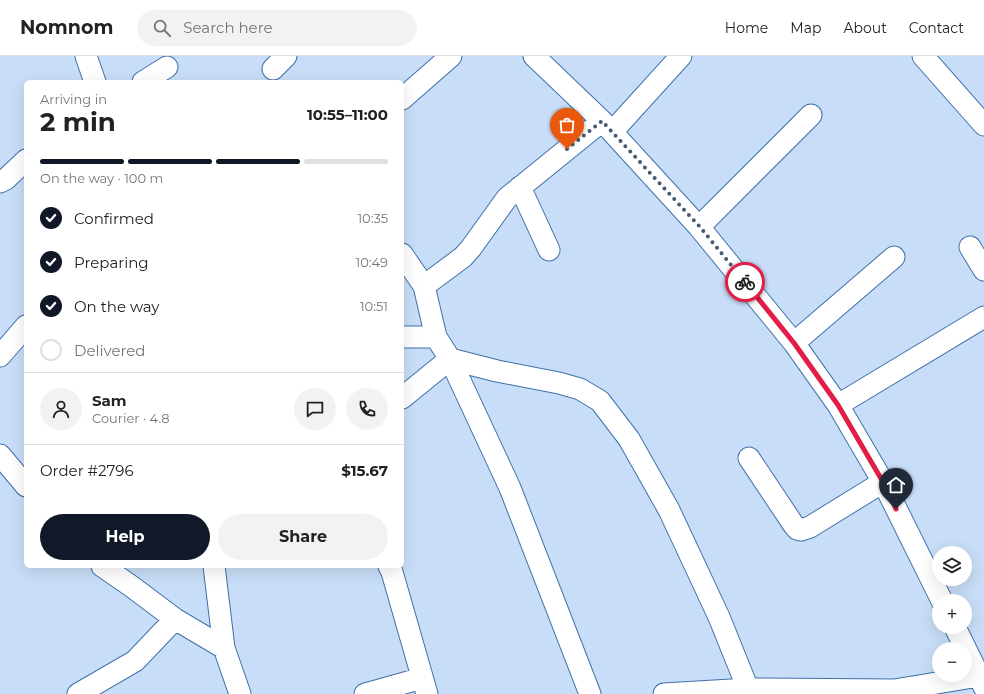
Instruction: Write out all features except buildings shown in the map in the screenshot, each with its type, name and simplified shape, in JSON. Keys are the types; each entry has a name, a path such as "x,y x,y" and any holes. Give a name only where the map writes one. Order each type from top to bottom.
{"street":[{"path":"86,56 94,80"},
{"path":"404,97 451,56"},
{"path":"534,56 607,126 700,227 794,343 838,405 883,482 939,594"},
{"path":"424,286 463,257 478,239 507,198 520,187 607,126 680,56"},
{"path":"923,56 984,125"},
{"path":"146,80 167,67"},
{"path":"700,227 811,115"},
{"path":"0,182 6,179 24,162"},
{"path":"520,187 549,250"},
{"path":"970,247 984,270"},
{"path":"404,257 424,286 436,337 450,359 510,488 590,694"},
{"path":"794,343 894,257"},
{"path":"838,405 984,317"},
{"path":"0,356 24,328"},
{"path":"404,337 436,337"},
{"path":"404,396 450,359"},
{"path":"450,359 497,371 559,383 580,389 600,400 629,439 669,510 719,617 735,691"},
{"path":"0,455 24,484"},
{"path":"749,458 793,524 801,530 810,527 883,482"},
{"path":"105,568 175,619 224,648"},
{"path":"214,568 224,648 239,693"},
{"path":"365,694 425,686 390,568"},
{"path":"78,694 135,660 175,619"},
{"path":"664,694 735,691 894,690 982,682 958,634"}],"way so far":[{"path":"567,149 602,121 700,227 745,282"}],"route":[{"path":"745,282 794,343 838,405 883,482 896,509"}]}
